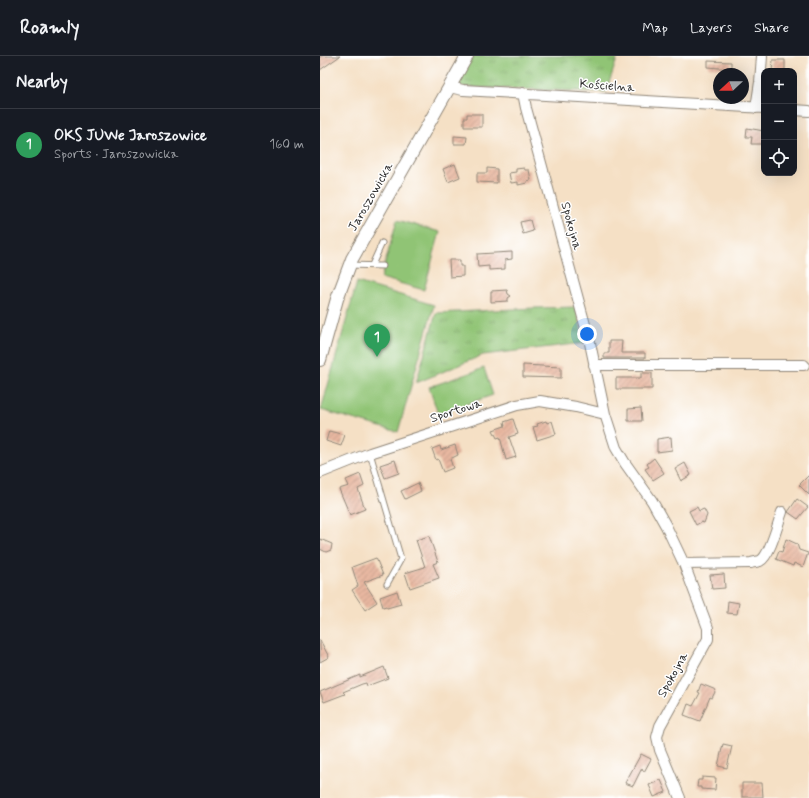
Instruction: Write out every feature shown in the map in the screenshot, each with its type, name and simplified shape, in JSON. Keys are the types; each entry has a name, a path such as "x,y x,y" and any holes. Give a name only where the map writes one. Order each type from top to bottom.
{"street":[{"name":"Jaroszowicka","path":"320,360 337,299 350,264 466,56"},
{"path":"760,108 762,56"},
{"name":"Kościelna","path":"449,87 463,90 760,108"},
{"name":"Spokojna","path":"523,93 590,343 605,414 616,448 652,501 684,564 708,628 708,639 660,726 657,737 660,750 680,798"},
{"path":"797,110 809,111"},
{"path":"594,365 804,365"},
{"name":"Sportowa","path":"320,473 370,453 517,405 540,401 605,414"},
{"path":"684,564 751,563 760,561 765,556 772,541 782,512"}],"lane":[{"path":"372,265 382,243"},
{"path":"350,264 383,266"},
{"path":"370,453 401,559 387,584"}],"green space":[{"path":"472,56 618,56 606,92 463,87 457,82"},
{"path":"397,220 440,232 424,290 381,278"},
{"path":"357,282 434,305 398,432 321,410"},
{"path":"576,307 584,343 483,355 416,383 436,313"},
{"path":"484,368 493,395 438,414 429,387"}],"building":[{"path":"320,56 340,56 320,70"},
{"path":"773,60 785,60 785,68 772,68"},
{"path":"708,61 731,62 731,68 708,67"},
{"path":"467,114 482,114 482,127 464,127 464,118 467,118"},
{"path":"747,128 761,130 761,144 751,144 752,137 746,137"},
{"path":"454,136 467,137 466,144 454,144"},
{"path":"455,164 460,177 448,182 443,169"},
{"path":"487,168 497,169 497,183 477,182 477,173 487,173"},
{"path":"524,168 525,170 529,170 531,180 527,181 527,183 518,185 518,182 511,183 509,173 516,172 516,169"},
{"path":"530,220 533,231 523,234 520,222"},
{"path":"512,252 512,259 505,260 505,269 489,270 489,266 478,267 477,254"},
{"path":"449,260 460,260 460,266 463,266 463,276 450,277"},
{"path":"507,290 508,294 511,296 508,298 508,301 491,302 491,291"},
{"path":"609,341 622,341 621,353 645,353 645,358 604,358 604,353 609,353"},
{"path":"523,365 561,367 561,378 523,377"},
{"path":"641,373 652,373 652,389 616,389 616,378 641,378"},
{"path":"641,408 642,421 628,421 628,409"},
{"path":"513,419 518,434 509,437 516,457 506,460 500,437 497,438 493,430 505,426 504,422"},
{"path":"546,421 547,423 552,421 556,434 537,440 533,427"},
{"path":"329,431 345,435 341,446 326,441"},
{"path":"671,437 672,450 657,452 657,439"},
{"path":"455,445 458,455 450,459 453,468 443,472 432,449 440,446 441,450"},
{"path":"654,458 664,473 653,480 645,469 649,467 647,464"},
{"path":"395,460 399,473 385,478 380,465"},
{"path":"685,463 691,475 681,481 675,469"},
{"path":"360,474 364,486 358,489 365,509 350,515 339,489 349,486 346,480"},
{"path":"809,475 809,495 799,485"},
{"path":"418,483 421,491 405,499 401,491"},
{"path":"797,499 808,507 798,519 788,512"},
{"path":"697,507 699,511 704,509 707,515 704,523 701,522 696,525 689,511"},
{"path":"429,536 438,562 433,564 439,578 410,588 405,573 425,567 416,540"},
{"path":"320,539 332,544 331,550 326,552 320,549"},
{"path":"786,539 797,544 799,550 808,553 803,567 794,563 793,566 776,559 779,551 782,552"},
{"path":"376,558 383,575 364,582 377,602 365,610 352,590 358,586 352,567"},
{"path":"724,574 725,588 712,589 710,575"},
{"path":"397,591 401,604 387,608 386,606 383,607 380,597"},
{"path":"728,601 739,603 737,614 727,613"},
{"path":"320,640 329,657 320,662"},
{"path":"384,667 388,678 367,686 366,683 362,684 343,692 345,694 324,702 320,692 360,675 360,677"},
{"path":"701,684 716,690 712,698 710,697 700,721 684,715 688,704 693,706 700,693 698,692"},
{"path":"723,744 732,746 727,768 718,766"},
{"path":"641,754 651,759 644,772 642,768 633,786 625,783"},
{"path":"702,777 716,778 715,790 701,789 701,787 697,787 698,780 702,780"},
{"path":"661,780 666,792 654,797 649,785"},
{"path":"742,783 762,783 763,797 742,797"}],"place":[{"name":"OKS JUWe Jaroszowice","path":"377,357"}]}
